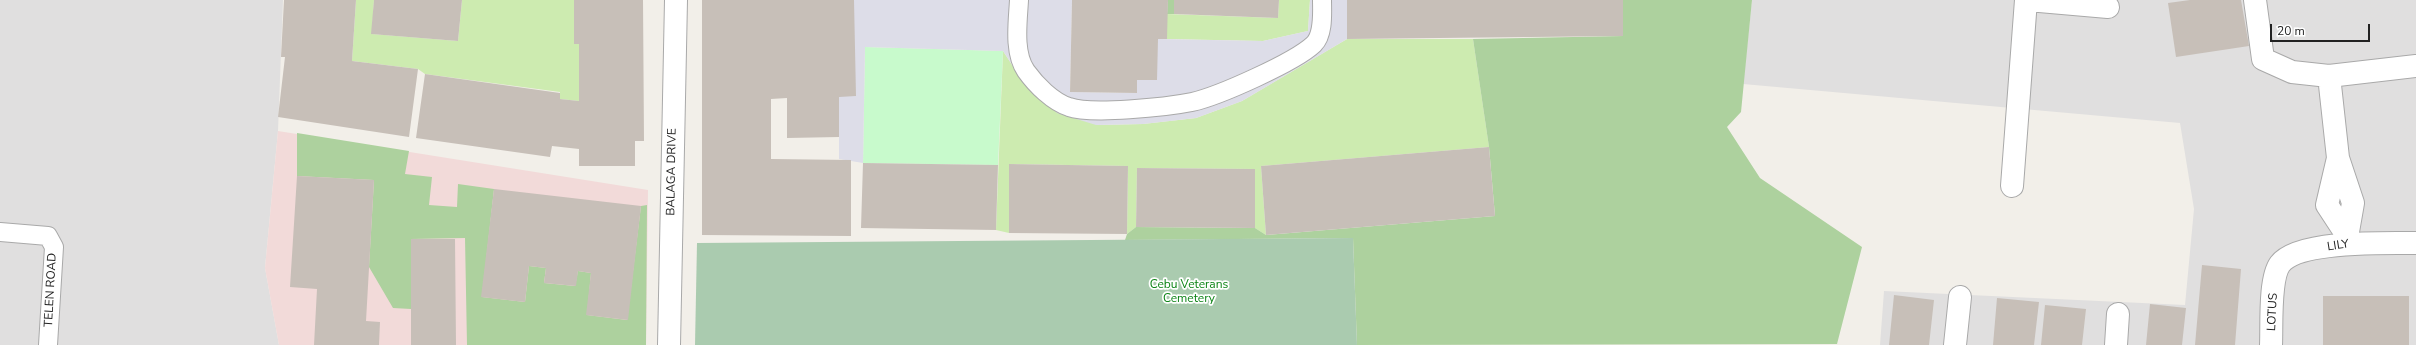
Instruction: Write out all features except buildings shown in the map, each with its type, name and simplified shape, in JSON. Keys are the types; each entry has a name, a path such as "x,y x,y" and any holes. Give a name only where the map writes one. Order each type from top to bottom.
{"street":[{"name":"BALAGA DRIVE","path":"669,345 676,0"},
{"path":"2012,186 2027,0 2108,7"},
{"path":"2255,0 2263,59 2292,72 2329,76 2416,66"},
{"path":"2329,76 2338,158 2353,203 2346,238"},
{"name":"LILY","path":"2274,279 2280,264 2292,254 2346,238 2416,243"},
{"name":"LOTUS","path":"2271,345 2274,279"},
{"path":"1955,345 1960,297"},
{"path":"2116,345 2118,314"}],"lane":[{"path":"1019,0 1017,41 1025,70 1054,100 1070,108 1093,112 1193,102 1275,68 1315,43 1320,34 1322,0"},
{"name":"TELEN ROAD","path":"0,232 48,236 51,239 54,247 48,345"}],"shaded area":[{"path":"0,0 283,0 278,131 265,268 279,345 0,345"},
{"path":"854,0 1072,0 1070,92 1137,93 1137,80 1158,39 1263,41 1308,31 1310,0 1347,0 1347,39 1242,101 1196,118 1143,124 1096,125 1057,113 1020,77 1003,51 865,47 863,163 839,159 839,97"},
{"path":"1752,0 2416,0 2416,345 1880,345 1884,291 2185,305 2194,209 2180,123 1743,84"},
{"path":"278,131 648,190 646,345 279,345 265,268"}],"green space":[{"path":"356,0 374,0 372,34 458,41 462,0 574,0 574,43 579,44 579,101 560,99 560,92 425,74 418,69 352,61"},
{"path":"1168,0 1174,0 1174,14 1167,14"},
{"path":"1279,0 1310,0 1308,31 1263,41 1167,39 1167,14 1278,18"},
{"path":"1623,0 1752,0 1741,112 1727,127 1760,178 1862,247 1837,344 1357,345 1353,238 1125,240 1127,234 1136,227 1255,228 1266,235 1495,216 1489,147 1473,39 1623,36"},
{"path":"1347,39 1473,39 1489,147 1261,166 1266,235 1255,228 1255,169 1137,168 1136,227 1127,234 1128,166 1010,164 1009,233 996,230 1003,51 1020,77 1097,125 1143,124 1196,118 1242,101"},
{"path":"865,47 1003,51 998,165 863,163"},
{"path":"297,133 409,151 405,174 432,177 429,205 457,207 458,184 494,189 482,297 525,302 529,266 546,268 544,283 575,286 578,271 591,273 587,315 627,320 641,206 647,205 646,345 467,345 465,238 411,239 411,309 393,308 369,267 374,180 297,176"},
{"name":"Cebu Veterans Cemetery","path":"1353,238 1357,345 695,345 697,243"}]}
